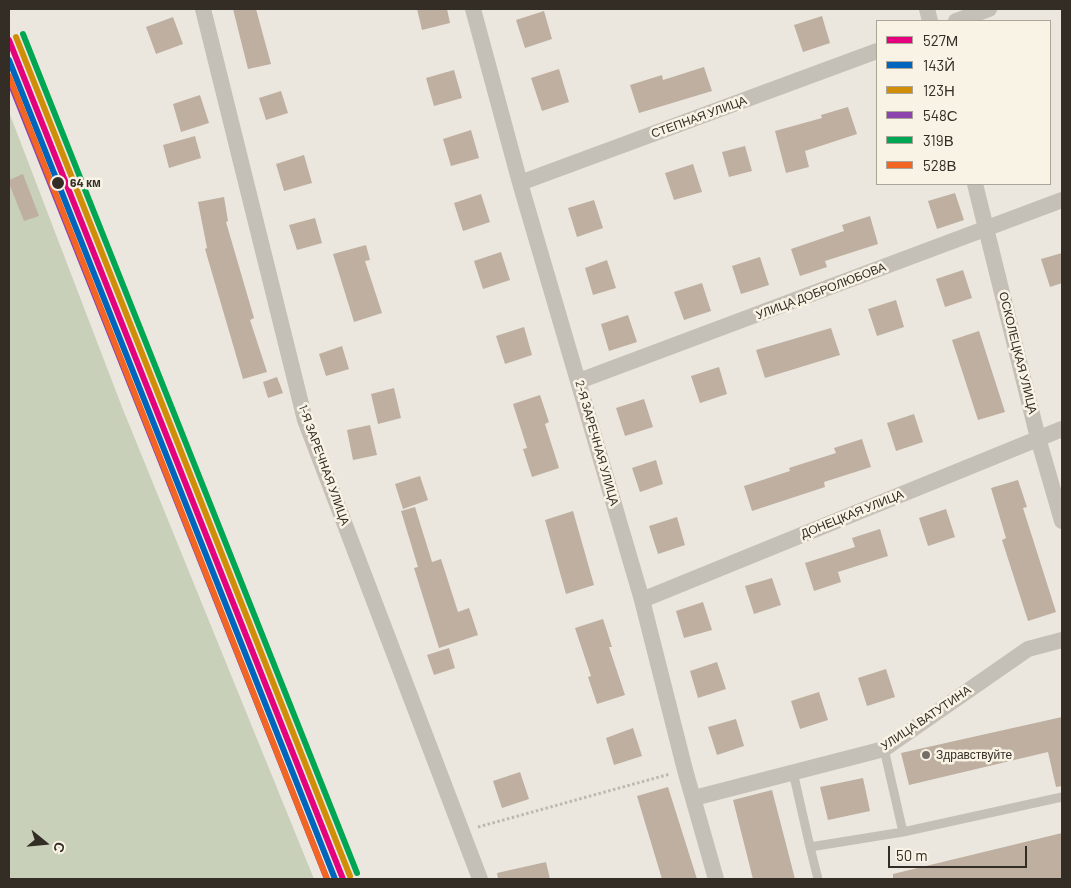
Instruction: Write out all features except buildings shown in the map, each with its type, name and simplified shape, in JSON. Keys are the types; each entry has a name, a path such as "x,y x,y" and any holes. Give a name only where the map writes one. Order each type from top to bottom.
{"street":[{"name":"1-Я ЗАРЕЧНАЯ УЛИЦА","path":"203,9 305,420 464,831 480,879"},
{"name":"2-Я ЗАРЕЧНАЯ УЛИЦА","path":"473,9 520,183 642,600 685,770 716,879"},
{"path":"959,20 989,9"},
{"name":"СТЕПНАЯ УЛИЦА","path":"520,183 876,51"},
{"name":"ОСКОЛЕЦКАЯ УЛИЦА","path":"975,185 988,228 1038,438 1062,521"},
{"name":"УЛИЦА ДОБРОЛЮБОВА","path":"579,381 1062,200"},
{"name":"ДОНЕЦКАЯ УЛИЦА","path":"642,600 1062,429"},
{"name":"УЛИЦА ВАТУТИНА","path":"694,798 884,749 1028,648 1062,640"}],"lane":[{"path":"884,749 903,832"},
{"path":"793,772 818,879"},
{"path":"810,847 903,832 1062,797"}],"path":[{"path":"464,831 685,770"}],"green space":[{"path":"9,112 122,407 314,879 9,879"}],"transit line":[{"name":"319В","path":"23,34 357,873"},
{"name":"123Н","path":"16,37 350,876"},
{"name":"527М","path":"9,40 343,879"},
{"name":"143Й","path":"9,60 335,879"},
{"name":"528В","path":"9,76 327,879"},
{"name":"548С","path":"9,80 327,879"}],"place":[{"name":"64 км","path":"58,183"},
{"name":"Здравствуйте","path":"926,755"}]}
